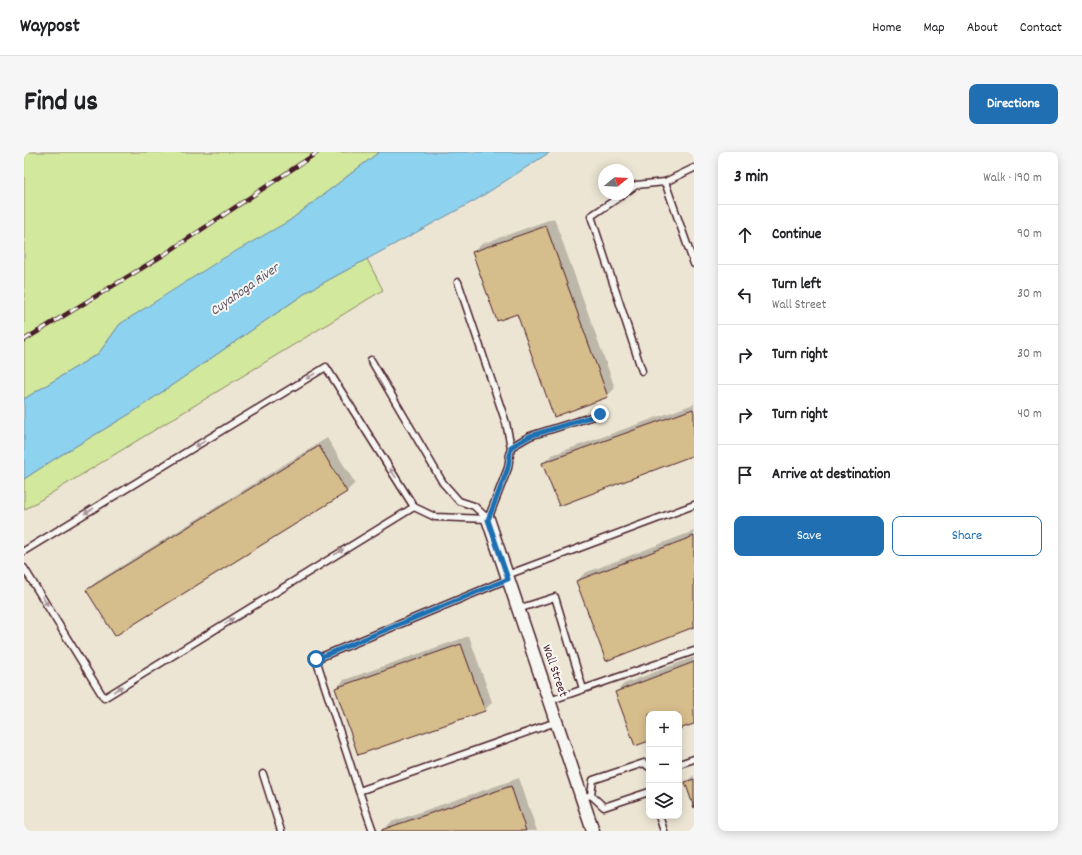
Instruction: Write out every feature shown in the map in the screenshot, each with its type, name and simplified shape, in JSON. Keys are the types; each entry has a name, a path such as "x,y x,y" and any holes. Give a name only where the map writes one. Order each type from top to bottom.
{"street":[{"name":"Wall Street","path":"488,520 556,722 586,797 593,831"}],"lane":[{"path":"634,187 665,182 694,168"},
{"path":"665,182 694,264"},
{"path":"615,200 591,216 642,371"},
{"path":"458,282 506,423 511,447 508,468 488,520"},
{"path":"371,360 443,483 459,501 474,506 488,520"},
{"path":"24,551 326,367 414,506 435,517 488,520"},
{"path":"511,447 530,436 600,414"},
{"path":"373,831 316,659 508,577 694,505"},
{"path":"24,568 104,698 414,506"},
{"path":"518,609 554,597 583,689"},
{"path":"549,701 694,651"},
{"path":"359,791 556,722"},
{"path":"682,763 694,760"},
{"path":"646,765 644,763 593,780 586,797 604,807 646,793"},
{"path":"263,774 281,831"},
{"path":"660,819 664,831"}],"green space":[{"path":"24,152 379,152 289,221 120,324 99,353 24,399"},
{"path":"367,259 383,290 24,510 24,479 133,412 310,290"}],"water":[{"name":"Cuyahoga River","path":"379,152 550,152 476,200 310,290 133,412 24,479 24,399 99,353 120,324 222,259 289,221"}],"building":[{"path":"546,226 608,397 554,417 517,314 497,321 472,252"},
{"path":"693,409 694,455 559,506 542,463"},
{"path":"319,446 347,492 115,636 86,590"},
{"path":"694,536 694,627 606,661 576,581"},
{"path":"461,644 485,711 358,755 335,688"},
{"path":"694,662 694,724 682,728 682,711 646,711 646,742 635,746 615,692"},
{"path":"694,779 694,808 685,782"},
{"path":"511,786 526,831 381,830"}],"railway":[{"path":"24,340 165,254 318,152"}],"route":[{"path":"316,659 508,579 488,520 508,468 511,447 530,436 600,414"}]}
